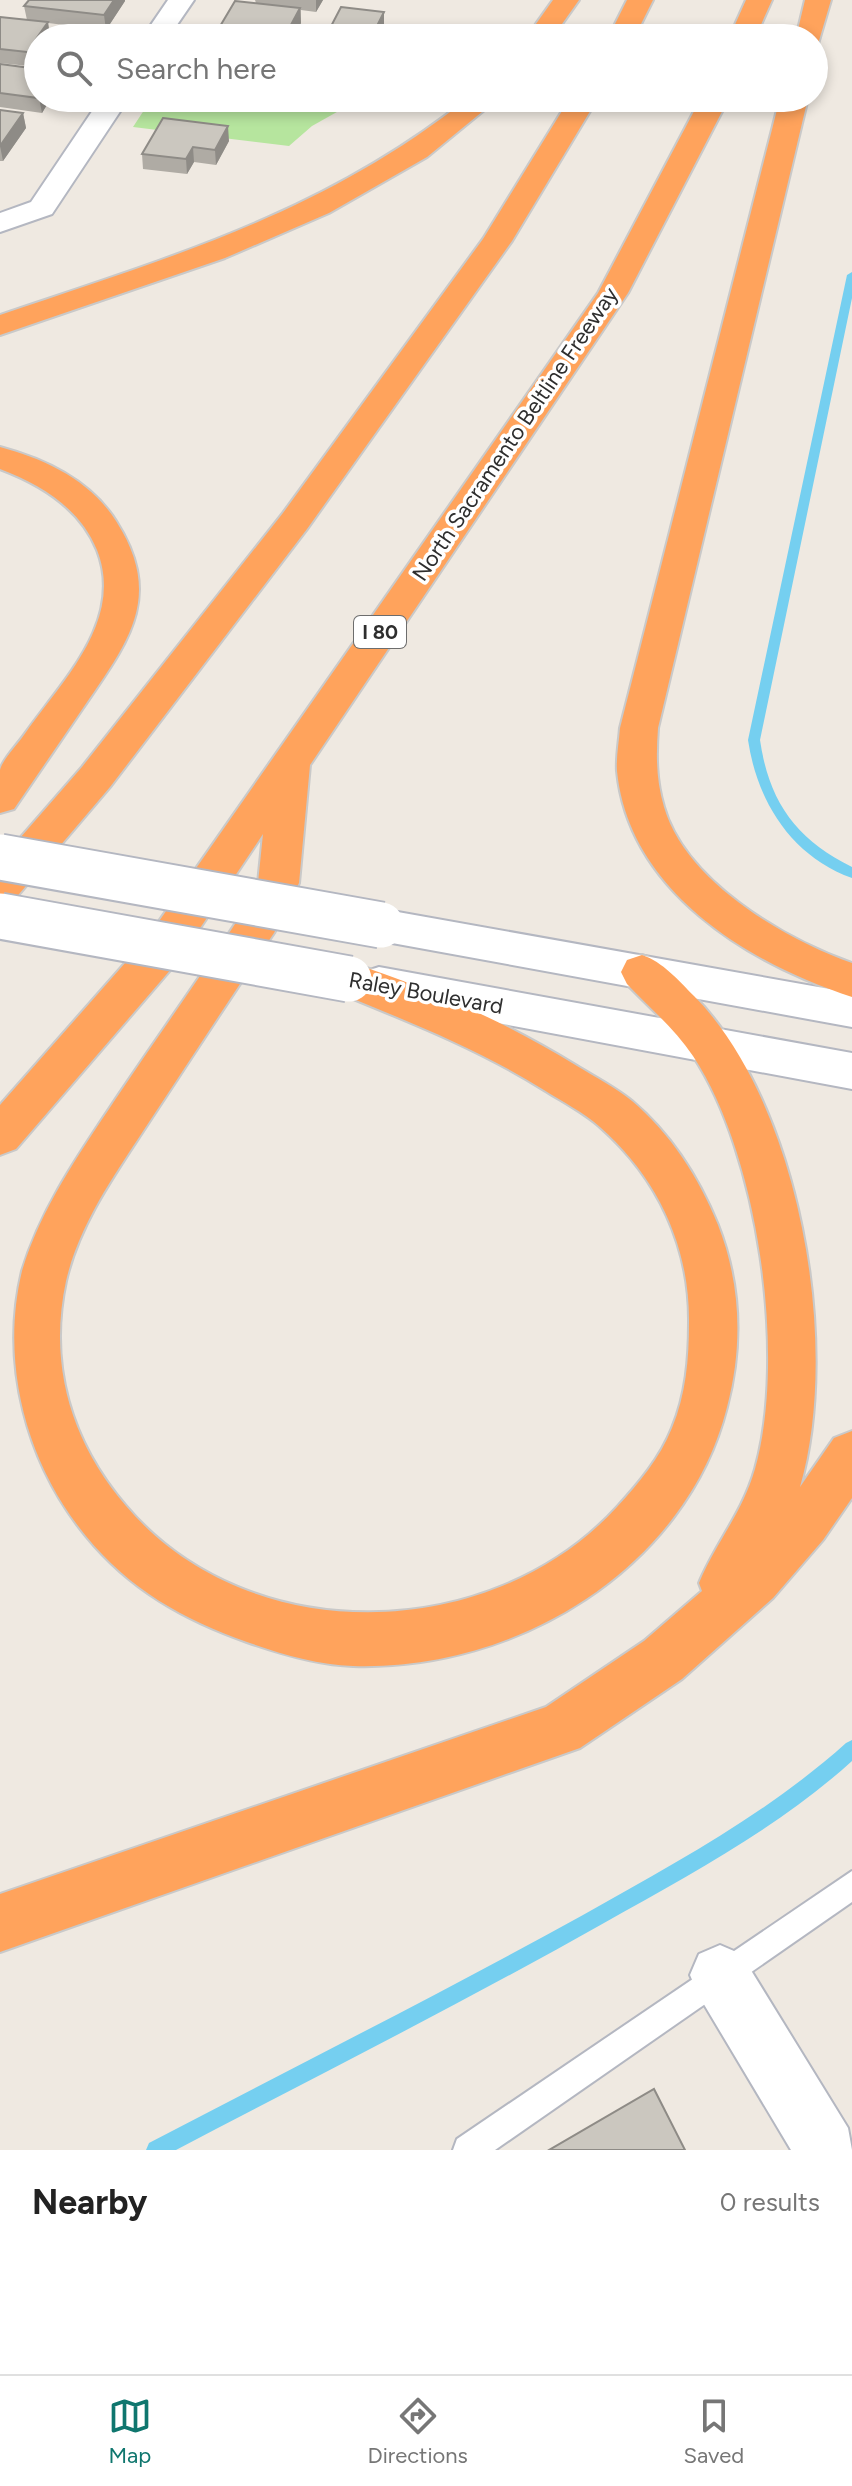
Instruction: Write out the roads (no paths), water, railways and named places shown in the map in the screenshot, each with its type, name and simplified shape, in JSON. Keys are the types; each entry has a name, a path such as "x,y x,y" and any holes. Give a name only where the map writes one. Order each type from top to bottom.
{"highway":[{"path":"549,24 566,0"},
{"path":"628,24 640,0"},
{"path":"748,24 759,0"},
{"path":"812,24 818,0"},
{"path":"0,326 209,253 323,204 418,151 467,112"},
{"path":"0,889 96,777 295,521 497,241 575,112"},
{"name":"North Sacramento Beltline Freeway","path":"0,1136 163,949 613,293 708,112"},
{"path":"791,112 639,728 637,772 656,834 686,879 714,906 766,944 806,964 852,980"},
{"path":"0,458 19,463 59,484 91,510 113,543 121,567 122,592 119,618 98,657 0,799"},
{"path":"291,762 277,891 68,1210 43,1275 35,1346 44,1405 55,1441 72,1474 109,1527 148,1564 219,1608 300,1633 358,1640 444,1633 499,1617 545,1597 596,1565 636,1528 668,1488 702,1421 714,1375 717,1328 709,1260 683,1197 645,1142 612,1110 505,1044 349,979"},
{"path":"642,972 709,1044 746,1113 766,1178 786,1281 793,1372 789,1427 767,1509 740,1563 663,1660"},
{"path":"0,1923 561,1729 663,1660 754,1580 805,1523 852,1455"}],"main road":[{"path":"165,24 181,0"},
{"path":"0,223 42,208 106,112"},
{"path":"0,857 852,1010"},
{"name":"Raley Boulevard","path":"0,916 852,1071"},
{"path":"720,1975 826,2150"}],"lane":[{"path":"468,2150 852,1885"}],"waterway":[{"path":"852,275 754,740 764,783 772,803 784,820 814,850 852,873"},
{"path":"156,2150 498,1971 674,1874 737,1837 797,1796 852,1749"}]}
